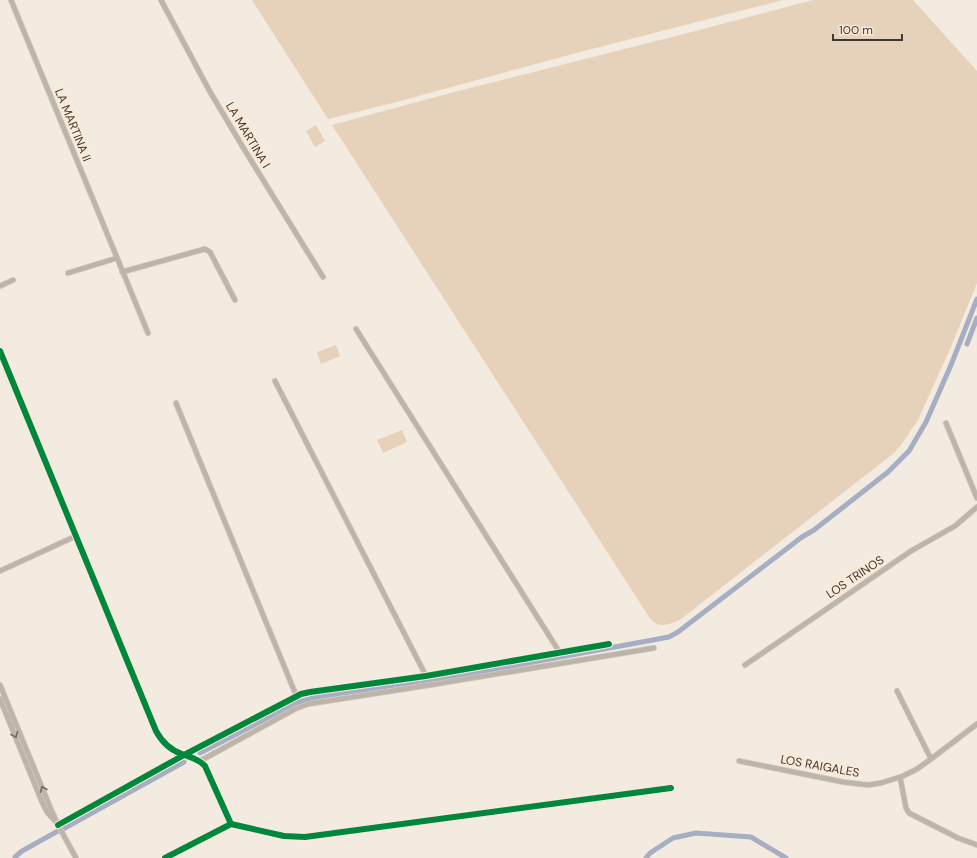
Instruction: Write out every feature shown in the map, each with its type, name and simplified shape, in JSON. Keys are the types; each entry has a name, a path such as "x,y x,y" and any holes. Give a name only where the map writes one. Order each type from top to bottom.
{"street":[{"name":"LA MARTINA II","path":"11,0 148,332"},
{"name":"LA MARTINA I","path":"161,0 209,90 323,277"},
{"path":"122,272 205,250 210,252 235,300"},
{"path":"68,273 117,258"},
{"path":"0,286 13,280"},
{"path":"356,329 560,653"},
{"path":"0,351 156,731 161,740 167,746 174,751 200,761 206,768 231,824"},
{"path":"274,381 426,676"},
{"path":"176,403 296,696"},
{"path":"946,423 977,497"},
{"name":"LOS TRINOS","path":"745,665 911,551 955,526 977,507"},
{"path":"0,571 76,536"},
{"path":"58,825 184,755 296,696 310,692 426,676 609,644"},
{"path":"200,761 295,709 308,704 654,648"},
{"path":"0,685 58,825 76,858"},
{"path":"897,691 931,760"},
{"path":"0,699 42,802 47,812 58,825"},
{"name":"LOS RAIGALES","path":"739,761 833,781 852,784 875,784 900,778 917,769 977,724"},
{"path":"900,778 906,808 909,813 958,838 977,845"},
{"path":"165,858 231,824 284,836 304,837 671,788"}],"shaded area":[{"path":"252,0 783,0 328,119"},
{"path":"813,0 913,0 977,71 977,283 950,349 918,420 894,453 681,619 670,624 662,625 651,620 332,125 458,91"},
{"path":"316,125 325,141 315,147 306,131"},
{"path":"336,345 340,356 321,364 317,352"},
{"path":"402,430 407,442 383,453 377,440"}],"waterway":[{"path":"200,753 296,703 316,697 468,674 669,637 678,632 802,537 814,530 888,472 909,451 926,422 951,365 977,299"},
{"path":"967,344 977,318"},
{"path":"63,829 184,762"},
{"path":"15,858 22,851 58,831"},
{"path":"646,858 650,853 673,838 696,833 751,837 786,858"}],"cycle path":[{"path":"0,351 156,731 161,739 170,748 197,760 205,766 231,824"},
{"path":"58,825 184,755 301,694 426,676 609,644"},
{"path":"165,858 231,824 284,836 305,837 671,788"}]}
